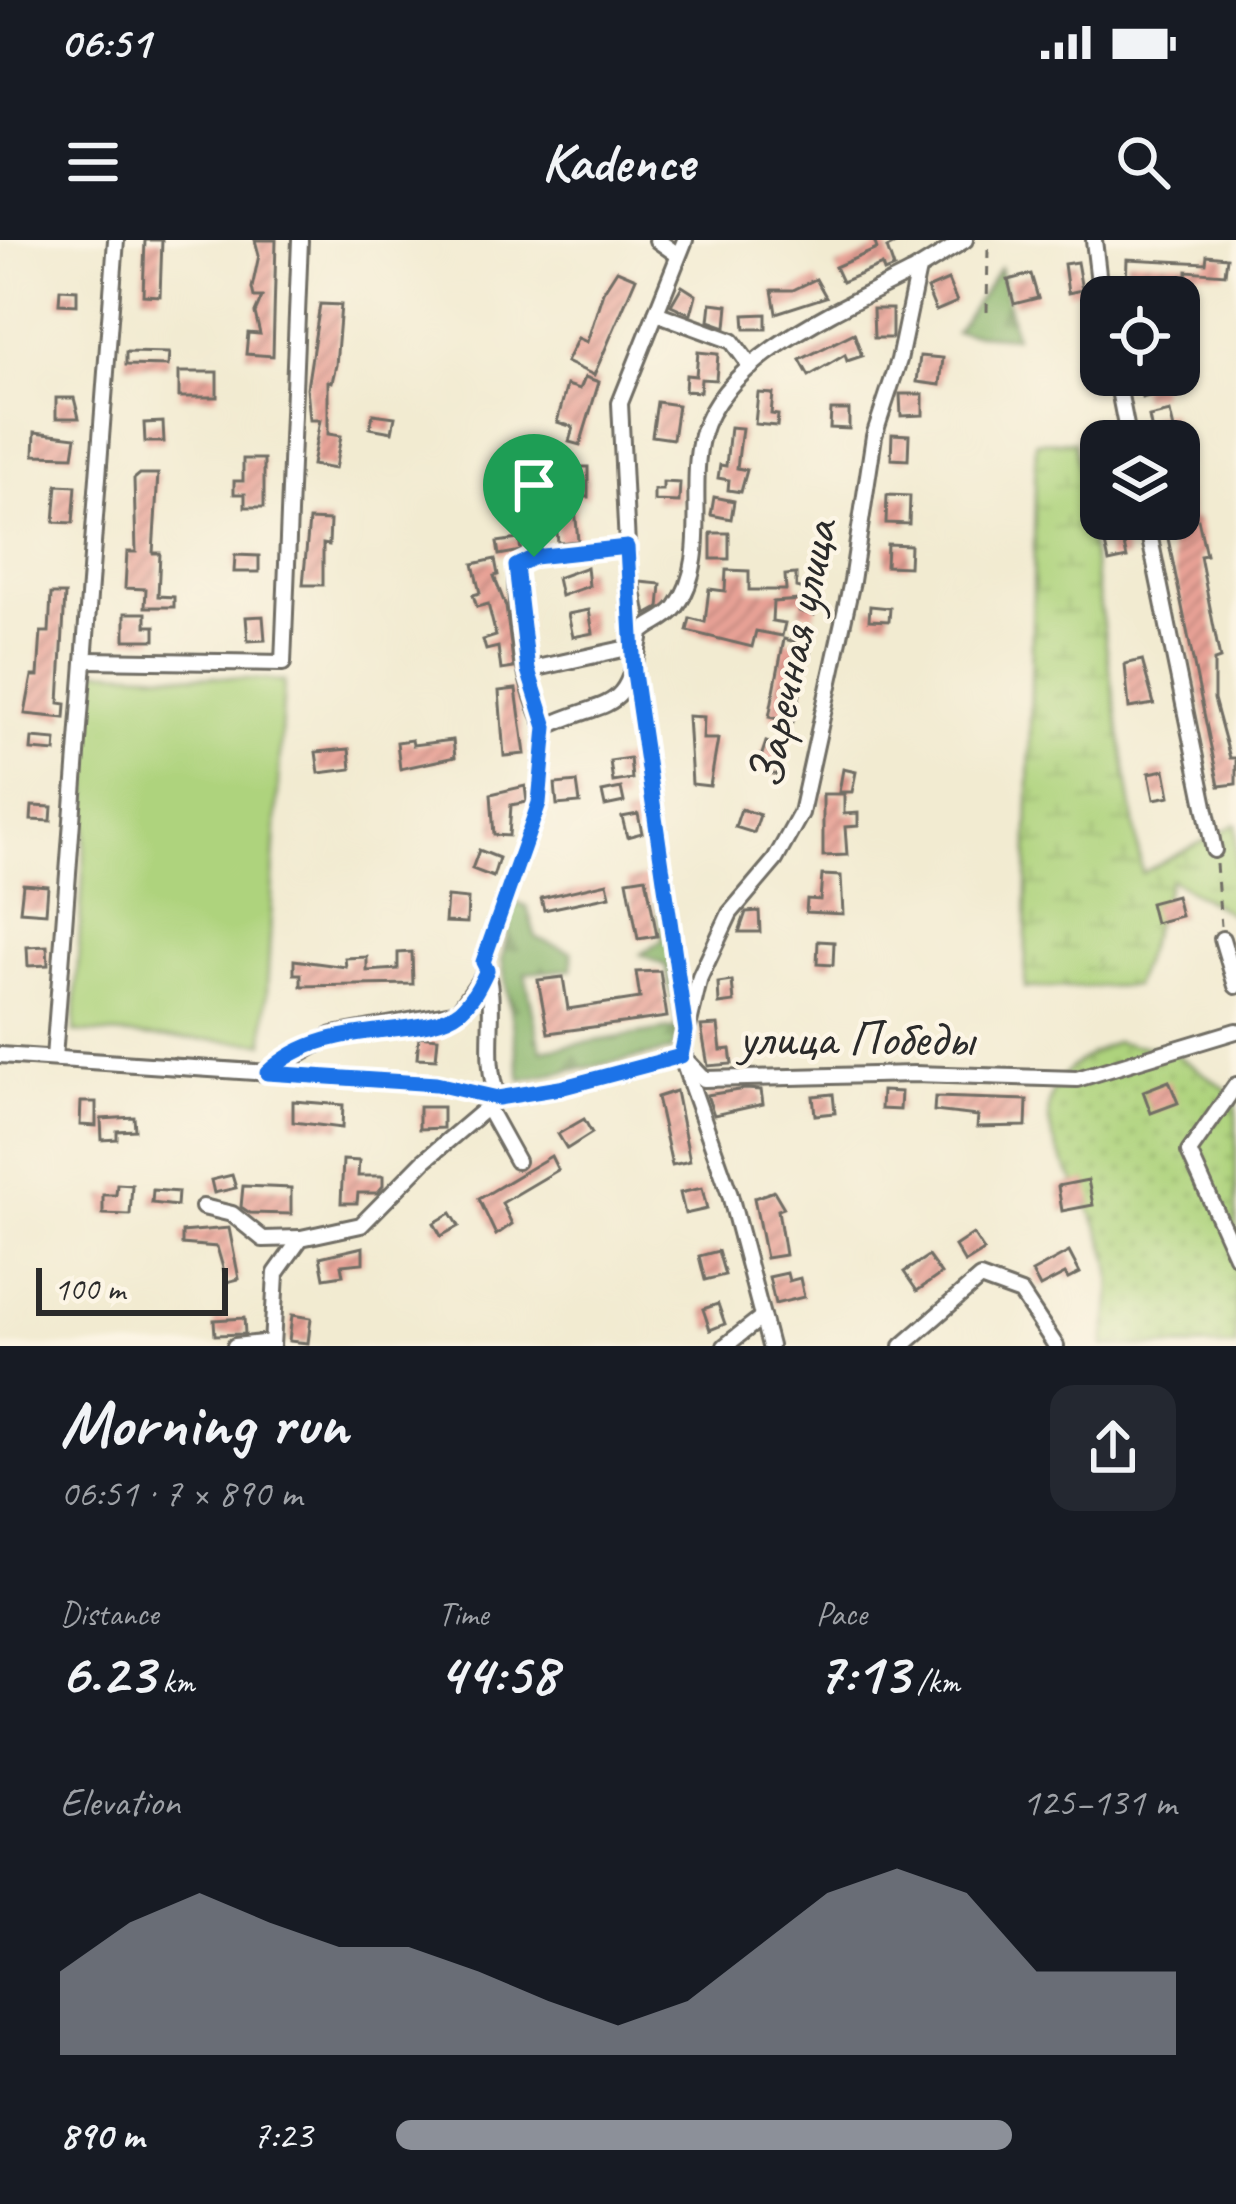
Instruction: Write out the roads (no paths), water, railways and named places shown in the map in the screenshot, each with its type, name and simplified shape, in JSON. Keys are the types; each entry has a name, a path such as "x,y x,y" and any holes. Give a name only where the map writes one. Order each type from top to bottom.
{"street":[{"path":"54,1058 116,240"},
{"path":"86,660 283,663 301,240"},
{"path":"657,240 678,255"},
{"name":"Заречная улица","path":"685,240 620,403 634,673 686,1031"},
{"path":"546,727 608,709 634,673 640,633 658,626 691,580 702,434 720,400 751,367 804,328 965,240"},
{"path":"1094,240 1098,276"},
{"name":"Заречная улица","path":"681,1056 700,977 730,913 775,860 801,813 852,581 874,436 899,360 918,269"},
{"path":"656,313 732,341 751,367"},
{"path":"1150,540 1214,850"},
{"path":"518,1161 492,1102 486,1053 492,982 483,962 539,803 546,727 528,670 516,566 534,557 627,547"},
{"path":"528,670 632,647"},
{"path":"1222,940 1236,986"},
{"path":"267,1073 333,1035 458,1012 487,970"},
{"name":"улица Победы","path":"681,1056 704,1078 914,1074 1078,1079 1236,1031"},
{"path":"0,1055 436,1084 492,1102"},
{"path":"203,1207 232,1214 263,1239 301,1238 361,1225 492,1102 681,1056"},
{"name":"улица Победы","path":"681,1056 730,1195 770,1346"},
{"path":"1236,1085 1189,1151 1236,1256"},
{"path":"235,1346 272,1344 276,1273 301,1238"},
{"path":"902,1346 980,1278 1021,1293 1056,1346"},
{"path":"724,1346 762,1318"}]}
